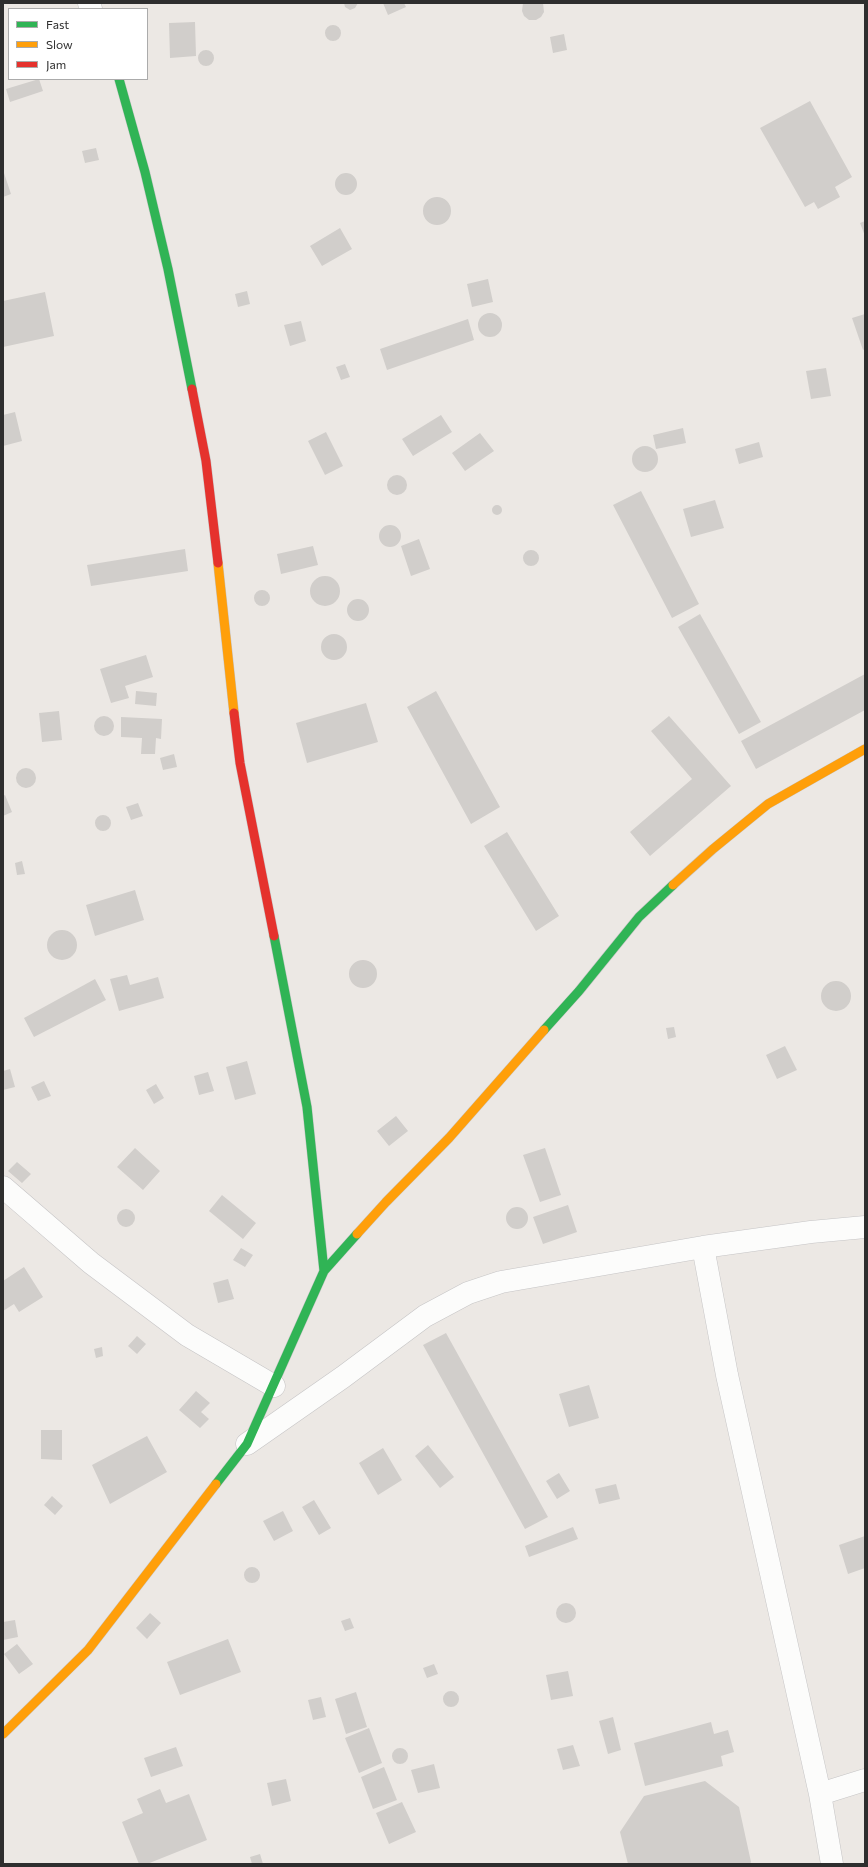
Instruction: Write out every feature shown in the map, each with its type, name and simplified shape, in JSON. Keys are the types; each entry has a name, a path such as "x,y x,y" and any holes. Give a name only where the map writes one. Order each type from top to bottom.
{"street":[{"path":"119,80 145,172 168,269 206,461 240,763 307,1107 324,1271"},
{"path":"3,1734 88,1650 247,1444 324,1271 386,1202 449,1138 580,991 639,917 713,849 768,804 865,749"},
{"path":"3,1187 91,1263 187,1335 274,1386"},
{"path":"247,1444 343,1377 425,1316 468,1294 502,1282 703,1247 811,1232 865,1227"},
{"path":"703,1247 727,1375 820,1794 832,1864"},
{"path":"820,1794 865,1780"}],"building":[{"path":"344,3 358,3 355,8 350,10 345,7"},
{"path":"383,3 404,3 406,7 388,15"},
{"path":"523,3 543,3 544,12 541,17 536,20 529,20 524,16 522,11"},
{"path":"195,22 196,56 170,58 169,23"},
{"path":"333,25 340,30 341,33 336,40 333,41 326,36 325,33 330,26"},
{"path":"564,34 567,50 553,53 550,37"},
{"path":"206,50 212,52 214,58 212,64 206,66 200,64 198,58 200,52"},
{"path":"39,80 43,91 10,102 6,89"},
{"path":"810,101 852,177 835,187 840,197 818,209 814,202 805,207 760,128"},
{"path":"96,148 99,160 85,163 82,151"},
{"path":"3,170 11,194 3,197"},
{"path":"346,173 354,176 357,184 354,192 346,195 338,192 335,184 338,176"},
{"path":"437,197 447,201 451,211 447,221 437,225 427,221 423,211 427,201"},
{"path":"865,221 865,236 860,223"},
{"path":"340,228 352,249 322,266 310,246"},
{"path":"488,279 493,302 472,307 467,284"},
{"path":"247,291 250,304 238,307 235,294"},
{"path":"45,292 54,336 3,347 3,301"},
{"path":"490,313 499,316 502,325 499,334 490,337 481,334 478,325 481,316"},
{"path":"865,314 865,349 863,350 852,318"},
{"path":"468,319 474,340 387,370 380,349"},
{"path":"301,321 306,341 290,346 284,325"},
{"path":"345,364 350,377 341,380 336,367"},
{"path":"826,368 831,396 811,399 806,371"},
{"path":"15,412 22,441 3,446 3,415"},
{"path":"441,415 452,432 413,456 402,439"},
{"path":"683,428 686,443 656,449 653,435"},
{"path":"326,432 343,466 325,475 308,441"},
{"path":"480,433 494,451 465,471 452,453"},
{"path":"759,442 763,457 739,464 735,449"},
{"path":"645,446 654,450 658,459 654,468 645,472 636,468 632,459 636,450"},
{"path":"397,475 404,478 407,485 404,492 397,495 390,492 387,485 390,478"},
{"path":"641,491 699,604 672,618 613,505"},
{"path":"715,500 724,528 691,537 683,509"},
{"path":"495,505 499,505 501,506 501,514 495,515 492,512 492,508"},
{"path":"390,525 398,528 401,536 398,544 390,547 382,544 379,536 382,528"},
{"path":"419,539 430,569 411,576 401,546"},
{"path":"313,546 318,565 281,574 277,554"},
{"path":"185,549 188,571 91,586 87,565"},
{"path":"528,550 534,550 539,555 537,564 534,566 528,566 523,561 523,555"},
{"path":"325,576 331,577 339,585 339,597 331,605 325,606 319,605 311,597 310,591 311,585 319,577"},
{"path":"262,590 268,592 270,598 268,604 262,606 256,604 254,598 256,592"},
{"path":"358,599 366,602 369,610 366,618 358,621 350,618 347,610 350,602"},
{"path":"700,614 761,722 739,734 678,627"},
{"path":"334,634 343,638 347,647 343,656 334,660 325,656 321,647 325,638"},
{"path":"146,655 153,677 125,686 129,698 111,703 100,669"},
{"path":"865,674 865,710 756,769 741,741"},
{"path":"136,691 157,693 156,706 135,704"},
{"path":"436,691 500,807 471,824 407,707"},
{"path":"366,703 378,742 307,763 296,723"},
{"path":"59,711 62,740 42,742 39,713"},
{"path":"100,716 108,716 114,722 114,730 108,736 100,736 94,730 94,722"},
{"path":"669,716 731,786 650,856 630,832 692,779 651,731"},
{"path":"121,717 162,719 161,739 156,738 155,754 141,754 142,738 121,737"},
{"path":"174,754 177,767 163,770 160,758"},
{"path":"26,768 33,771 36,778 33,785 26,788 19,785 16,778 19,771"},
{"path":"5,795 12,812 3,816 3,796"},
{"path":"138,803 143,816 131,820 126,807"},
{"path":"100,815 106,815 111,820 109,829 106,831 100,831 95,826 95,820"},
{"path":"507,832 559,916 536,931 484,846"},
{"path":"22,861 25,874 17,875 15,863"},
{"path":"135,890 144,920 95,936 86,905"},
{"path":"62,930 72,935 77,945 72,955 62,960 52,955 47,945 52,935"},
{"path":"363,960 373,964 377,974 373,984 363,988 353,984 349,974 353,964"},
{"path":"127,975 130,985 158,977 164,998 119,1011 110,979"},
{"path":"95,979 106,1000 34,1037 24,1018"},
{"path":"836,981 842,982 850,990 850,1002 842,1010 836,1011 830,1010 822,1002 821,996 822,990 830,982"},
{"path":"674,1027 676,1037 668,1039 666,1028"},
{"path":"785,1046 797,1070 777,1079 766,1055"},
{"path":"247,1061 256,1094 235,1100 226,1067"},
{"path":"10,1069 15,1087 3,1090 3,1071"},
{"path":"208,1072 214,1091 199,1095 194,1076"},
{"path":"44,1081 51,1096 38,1101 31,1087"},
{"path":"156,1084 164,1098 154,1104 146,1090"},
{"path":"396,1116 408,1131 389,1146 377,1131"},
{"path":"135,1148 160,1171 143,1190 117,1167"},
{"path":"545,1148 561,1195 540,1202 523,1155"},
{"path":"17,1162 31,1174 22,1183 8,1171"},
{"path":"222,1195 256,1223 243,1239 209,1211"},
{"path":"568,1205 577,1232 543,1244 533,1217"},
{"path":"517,1207 525,1210 528,1218 525,1226 517,1229 509,1226 506,1218 509,1210"},
{"path":"126,1209 132,1212 135,1218 132,1224 126,1227 120,1224 117,1218 120,1212"},
{"path":"241,1248 253,1255 245,1267 233,1260"},
{"path":"24,1267 43,1297 19,1312 14,1304 3,1311 3,1281"},
{"path":"228,1279 234,1299 218,1303 213,1283"},
{"path":"446,1333 548,1517 525,1529 423,1345"},
{"path":"137,1336 146,1344 137,1354 128,1346"},
{"path":"102,1347 103,1356 96,1358 94,1349"},
{"path":"589,1385 599,1418 569,1427 559,1394"},
{"path":"196,1391 210,1403 201,1412 209,1419 200,1428 179,1410"},
{"path":"41,1430 62,1430 62,1460 41,1459"},
{"path":"147,1436 167,1472 110,1504 92,1465"},
{"path":"428,1445 454,1477 440,1488 415,1456"},
{"path":"383,1448 402,1480 378,1495 359,1463"},
{"path":"559,1473 570,1491 557,1499 546,1481"},
{"path":"616,1484 620,1499 599,1504 595,1489"},
{"path":"52,1496 63,1506 55,1515 44,1505"},
{"path":"314,1500 331,1528 319,1535 302,1507"},
{"path":"283,1511 293,1531 274,1541 263,1521"},
{"path":"573,1527 578,1539 529,1557 525,1546"},
{"path":"865,1536 865,1568 848,1574 839,1545"},
{"path":"249,1567 255,1567 260,1572 258,1581 255,1583 249,1583 244,1578 244,1572"},
{"path":"562,1603 570,1603 576,1609 576,1617 570,1623 562,1623 556,1617 556,1609"},
{"path":"150,1613 161,1623 147,1639 136,1628"},
{"path":"350,1618 354,1628 345,1631 341,1621"},
{"path":"15,1620 18,1637 3,1640 3,1622"},
{"path":"228,1639 241,1672 180,1695 167,1662"},
{"path":"17,1644 33,1664 19,1674 4,1654"},
{"path":"434,1664 438,1674 427,1678 423,1668"},
{"path":"568,1671 573,1696 551,1700 546,1675"},
{"path":"451,1691 457,1693 459,1699 457,1705 451,1707 445,1705 443,1699 445,1693"},
{"path":"356,1692 367,1727 346,1734 335,1699"},
{"path":"321,1697 326,1717 313,1720 308,1700"},
{"path":"613,1717 621,1750 608,1754 599,1721"},
{"path":"711,1722 714,1734 728,1730 734,1752 721,1756 723,1766 645,1786 634,1743"},
{"path":"369,1728 382,1763 359,1773 345,1738"},
{"path":"573,1745 580,1766 563,1770 557,1749"},
{"path":"176,1747 183,1766 151,1777 144,1758"},
{"path":"400,1748 406,1750 408,1756 406,1762 400,1764 394,1762 392,1756 394,1750"},
{"path":"434,1764 440,1788 418,1793 411,1770"},
{"path":"384,1767 397,1800 373,1809 361,1777"},
{"path":"286,1779 291,1801 272,1806 267,1783"},
{"path":"705,1781 739,1807 751,1862 750,1864 628,1864 620,1832 644,1796"},
{"path":"160,1789 166,1803 189,1794 207,1840 147,1864 139,1864 122,1822 143,1813 137,1799"},
{"path":"402,1802 416,1832 389,1844 376,1813"},
{"path":"260,1854 263,1864 252,1864 250,1857"}],"traffic: fast":[{"path":"119,80 145,172 168,269 192,389"},
{"path":"544,1030 579,991 639,917 673,885"},
{"path":"274,936 307,1107 324,1271"},
{"path":"216,1484 247,1444 324,1271 357,1234"}],"traffic: slow":[{"path":"218,563 234,713"},
{"path":"673,885 713,849 768,804 865,749"},
{"path":"357,1234 386,1202 449,1138 544,1030"},
{"path":"3,1734 88,1650 216,1484"}],"traffic: jam":[{"path":"192,389 206,461 218,563"},
{"path":"234,713 240,763 274,936"}]}
